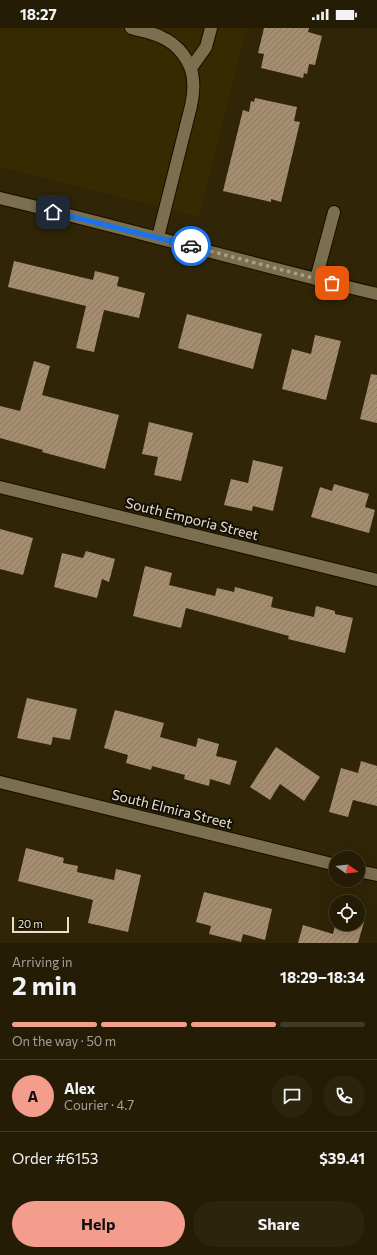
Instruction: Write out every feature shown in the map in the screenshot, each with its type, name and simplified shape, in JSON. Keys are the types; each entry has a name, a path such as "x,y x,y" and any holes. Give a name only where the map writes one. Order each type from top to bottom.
{"street":[{"path":"131,28 152,33 169,40 183,55 191,68 194,83 191,106 158,237"},
{"path":"191,68 206,47 211,28"},
{"path":"0,198 377,294"},
{"path":"316,279 334,212"},
{"name":"South Emporia Street","path":"0,487 377,580"},
{"name":"South Elmira Street","path":"0,782 329,863"},
{"path":"365,872 377,875"}],"shaded area":[{"path":"0,28 247,28 199,217 0,167"}],"building":[{"path":"264,28 309,28 308,32 322,36 315,65 309,64 307,74 304,73 303,78 261,68 264,54 258,53"},
{"path":"255,98 297,107 294,121 300,122 281,202 271,199 271,202 223,191 243,110 249,112 251,101 254,102"},
{"path":"14,261 93,280 95,271 119,277 117,286 145,293 139,318 104,310 94,352 76,348 86,306 8,287"},
{"path":"187,314 262,334 253,369 178,348"},
{"path":"315,335 341,341 326,400 282,389 292,349 311,354"},
{"path":"34,361 50,366 42,395 119,415 105,469 42,452 43,450 0,438 0,406 20,411"},
{"path":"371,374 377,375 377,423 360,419"},
{"path":"149,422 193,433 181,481 154,475 158,457 142,454"},
{"path":"253,460 283,467 273,511 253,506 252,511 224,505 231,479 248,483"},
{"path":"334,484 369,494 365,507 375,510 369,533 311,517 320,487 332,491"},
{"path":"0,529 33,538 23,575 0,569"},
{"path":"86,551 115,559 109,582 102,579 97,598 54,587 62,553 83,558"},
{"path":"145,566 172,573 169,585 215,596 217,588 234,592 235,587 273,597 271,607 314,617 316,606 335,611 335,614 353,618 345,653 288,639 289,636 186,608 181,628 133,616"},
{"path":"27,698 77,709 70,740 53,737 51,745 17,738"},
{"path":"115,710 164,723 160,737 196,747 198,738 219,744 216,756 237,761 230,785 210,779 209,786 184,779 185,775 152,766 151,770 126,763 128,755 104,748"},
{"path":"276,747 320,777 304,801 280,784 270,800 250,787"},
{"path":"361,761 377,766 377,806 353,800 348,817 329,812 341,768 358,773"},
{"path":"26,848 64,858 63,863 78,866 77,872 114,880 116,869 141,875 128,932 88,923 93,900 18,881"},
{"path":"204,892 272,909 265,940 243,934 241,942 209,934 211,926 196,922"},
{"path":"303,925 333,934 334,931 361,931 358,943 298,943"}],"way so far":[{"path":"191,246 332,283"}],"route":[{"path":"53,212 191,246"}]}
